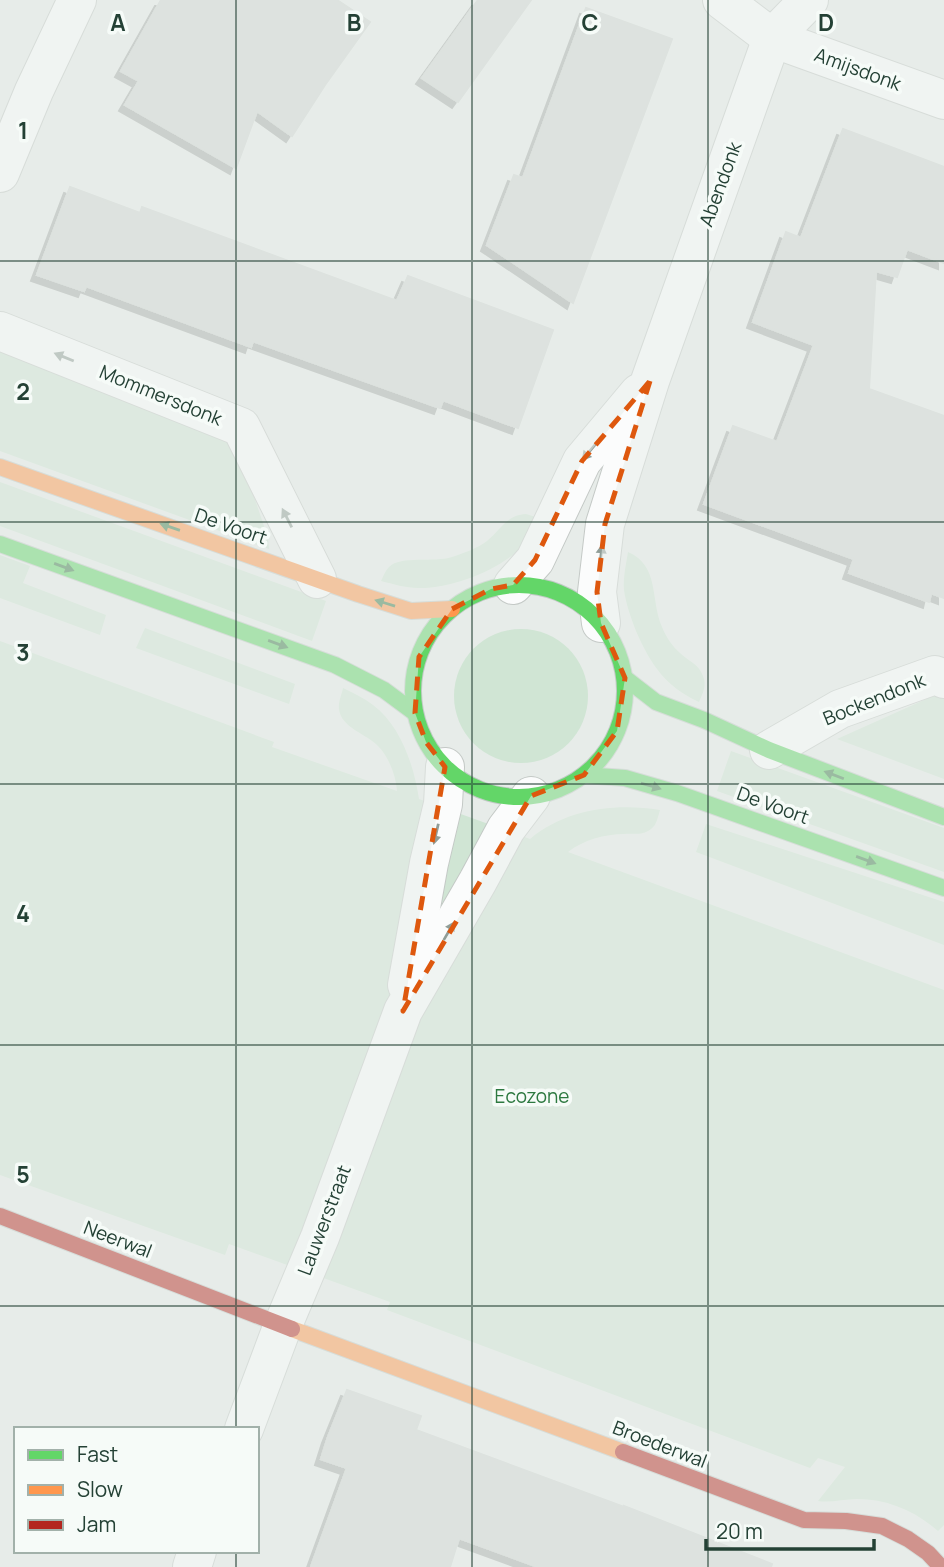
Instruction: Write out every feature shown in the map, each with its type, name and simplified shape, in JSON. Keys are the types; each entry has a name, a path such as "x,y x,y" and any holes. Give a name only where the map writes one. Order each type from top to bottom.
{"street":[{"path":"0,173 34,90 77,0"},
{"name":"Amijsdonk","path":"722,0 772,38 944,100"},
{"name":"Abendonk","path":"601,623 597,592 605,524 650,381 772,38 809,0"},
{"name":"Mommersdonk","path":"0,331 241,427 317,579"},
{"name":"Abendonk","path":"513,585 535,560 582,461 650,381"},
{"name":"De Voort","path":"0,467 411,611 452,610"},
{"path":"0,544 335,665 384,690 415,713"},
{"name":"De Voort","path":"513,585 538,587 561,594 582,606 601,623 612,640 625,678 624,705 617,731 603,755 584,775 568,786 531,796 499,796 470,785 445,767 426,742 415,713 413,684 419,657 432,631 452,610 470,597 513,585"},
{"name":"Bockendonk","path":"769,750 840,709 935,675 944,678"},
{"path":"625,678 656,702 704,720 769,750 944,817"},
{"name":"Lauwerstraat","path":"403,1011 429,863 443,804 445,767"},
{"name":"De Voort","path":"584,775 625,778 677,793 944,888"},
{"name":"Lauwerstraat","path":"245,1427 320,1237 403,1011 506,829 531,796"},
{"name":"Neerwal","path":"0,1216 283,1325"},
{"name":"Broederwal","path":"283,1325 804,1520 846,1521 882,1526 908,1539 928,1553 941,1567"}],"highlighted area":[{"path":"650,381 605,524 597,592 601,623 625,678 617,731 584,775 531,796 403,1011 445,767 426,742 415,713 419,657 452,609 491,589 513,585 535,560 582,461"}],"green space":[{"path":"0,349 222,435 242,461 268,538 269,549 0,451"},
{"path":"0,482 326,601 312,641 0,526"},
{"path":"526,514 539,518 527,540 513,555 488,570 459,581 431,587 409,587 381,581 394,563 445,559 461,554 487,541 513,517"},
{"path":"628,552 638,558 650,574 658,616 667,638 701,672 705,686 699,702 677,689 660,673 636,631 624,590"},
{"path":"0,555 30,566 23,583 106,615 100,635 0,598"},
{"path":"145,628 295,684 289,704 136,648"},
{"path":"521,629 547,634 569,648 583,670 588,696 583,722 569,744 547,758 521,763 495,758 473,744 459,722 454,696 459,670 473,648 495,634"},
{"name":"Ecozone","path":"0,641 274,742 272,747 397,791 391,767 382,750 349,726 341,716 339,706 343,688 373,705 399,735 410,760 419,799 530,839 559,821 592,811 626,807 660,810 655,825 648,831 602,837 580,844 568,852 944,990 944,1525 938,1531 910,1512 880,1501 818,1501 845,1467 818,1458 810,1468 387,1310 390,1302 229,1244 225,1255 0,1175"},
{"path":"933,696 944,698 944,779 837,739"},
{"path":"731,751 944,828 944,872 717,791"},
{"path":"706,824 944,902 944,945 696,852"}],"building":[{"path":"161,0 337,0 370,22 292,136 257,111 236,168 125,105 139,81 121,71"},
{"path":"478,0 531,0 458,102 422,78"},
{"path":"586,8 672,39 573,303 487,245 514,175 523,178"},
{"path":"843,129 944,167 944,263 907,249 897,277 876,271 869,389 944,416 944,598 931,593 929,602 849,573 854,559 704,504 733,426 777,442 814,345 753,322 786,232 801,238"},
{"path":"70,187 140,213 142,207 397,301 408,276 553,330 518,428 443,400 440,408 253,341 251,347 86,286 84,291 37,275"},
{"path":"347,1390 421,1416 416,1430 624,1506 772,1564 771,1567 538,1567 459,1538 450,1567 311,1567 347,1468 321,1459"}],"traffic: fast":[{"path":"0,544 335,665 384,690 415,713"},
{"path":"519,585 559,594 578,603 594,616 607,632 616,651 625,691 616,731 607,750 594,766 578,779 559,788 519,797 479,788 460,779 444,766 431,750 422,731 413,691 422,651 431,632 444,616 460,603 479,594 519,585"},
{"path":"625,678 656,702 704,720 769,750 944,817"},
{"path":"584,775 625,778 677,793 944,888"}],"traffic: slow":[{"path":"0,467 411,611 452,609"},
{"path":"292,1329 623,1452"}],"traffic: jam":[{"path":"0,1216 292,1329"},
{"path":"623,1452 804,1520 846,1521 882,1526 908,1539 928,1553 941,1567"}]}
